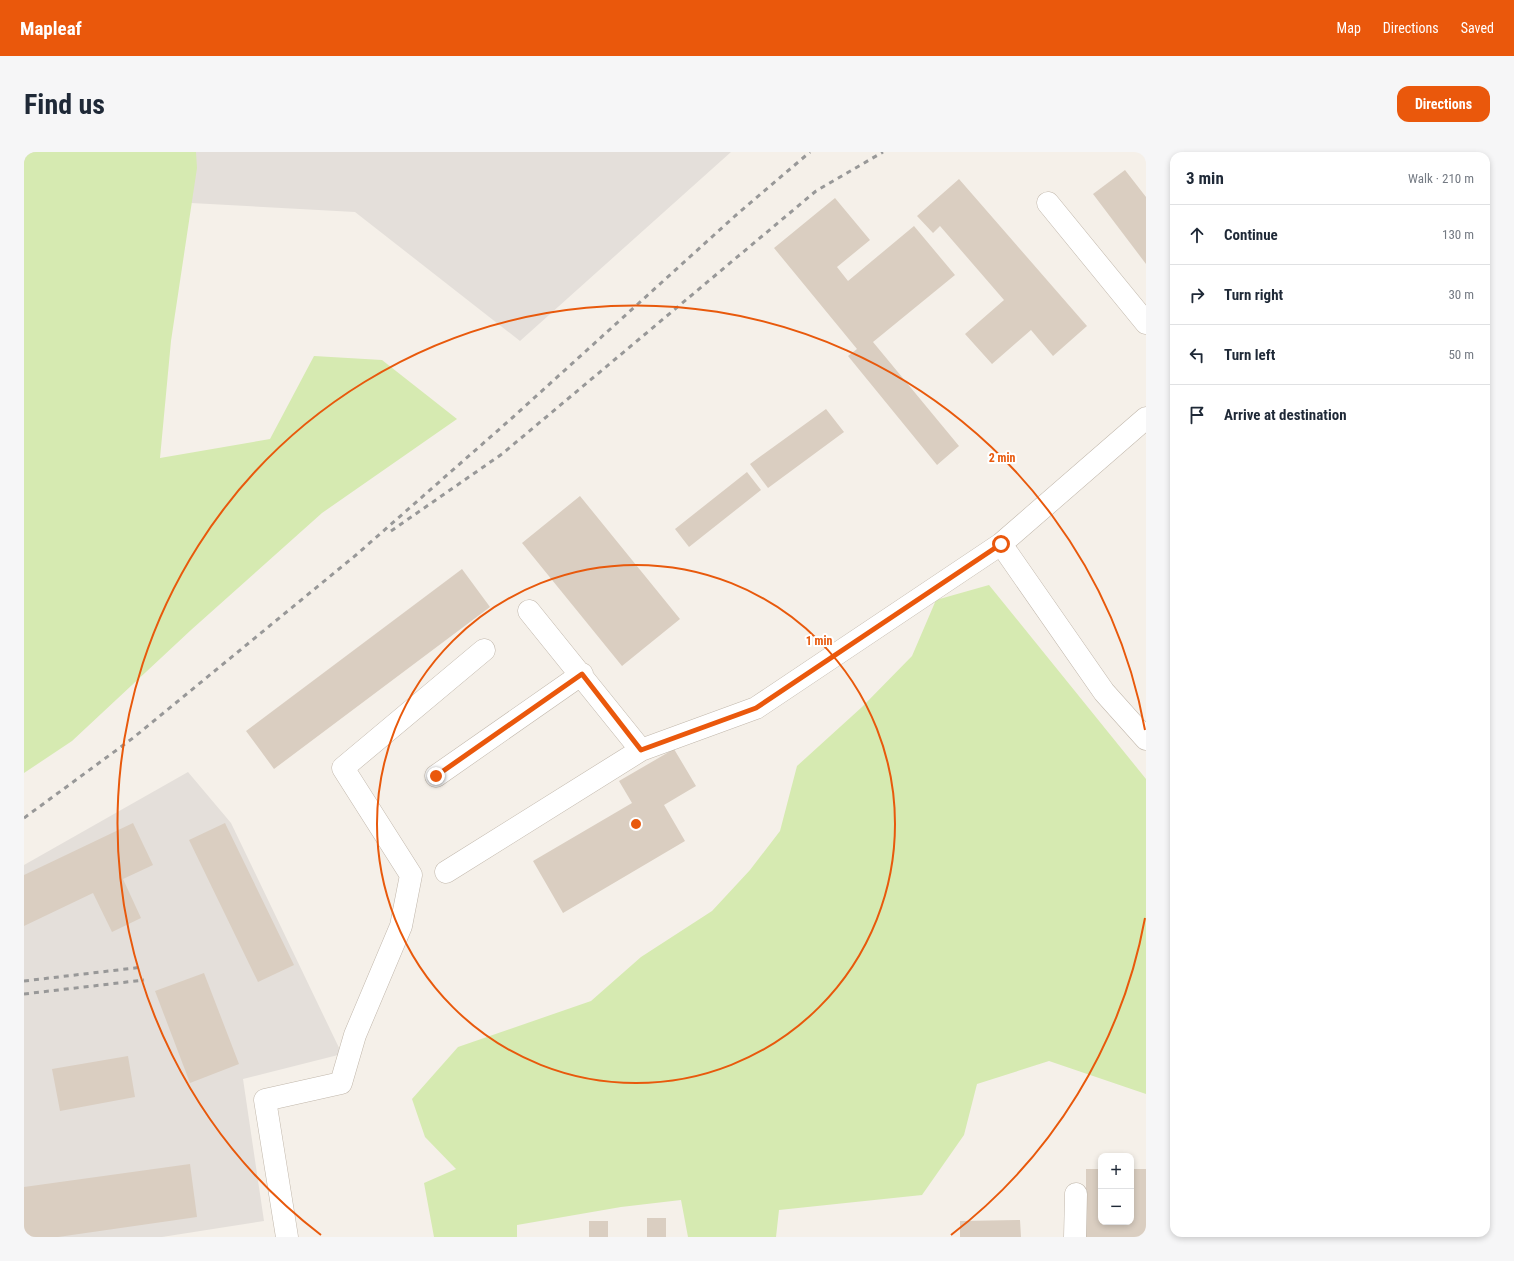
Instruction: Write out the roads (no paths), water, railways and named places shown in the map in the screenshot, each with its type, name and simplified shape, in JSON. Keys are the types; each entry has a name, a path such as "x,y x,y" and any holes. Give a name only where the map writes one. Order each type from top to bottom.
{"lane":[{"path":"1048,203 1146,323"},
{"path":"446,872 641,750 756,708 1001,544 1146,418"},
{"path":"1001,544 1104,692 1146,739"},
{"path":"529,611 582,674 641,750"},
{"path":"287,1237 265,1100 341,1083 355,1035 402,926 411,875 343,768 484,650"},
{"path":"436,776 582,674"},
{"path":"1075,1237 1076,1194"}],"railway":[{"path":"24,818 133,738 356,555 512,418 735,216 810,152"},
{"path":"391,531 502,454 816,191 883,152"},
{"path":"24,981 143,967"},
{"path":"24,994 144,980"}]}
